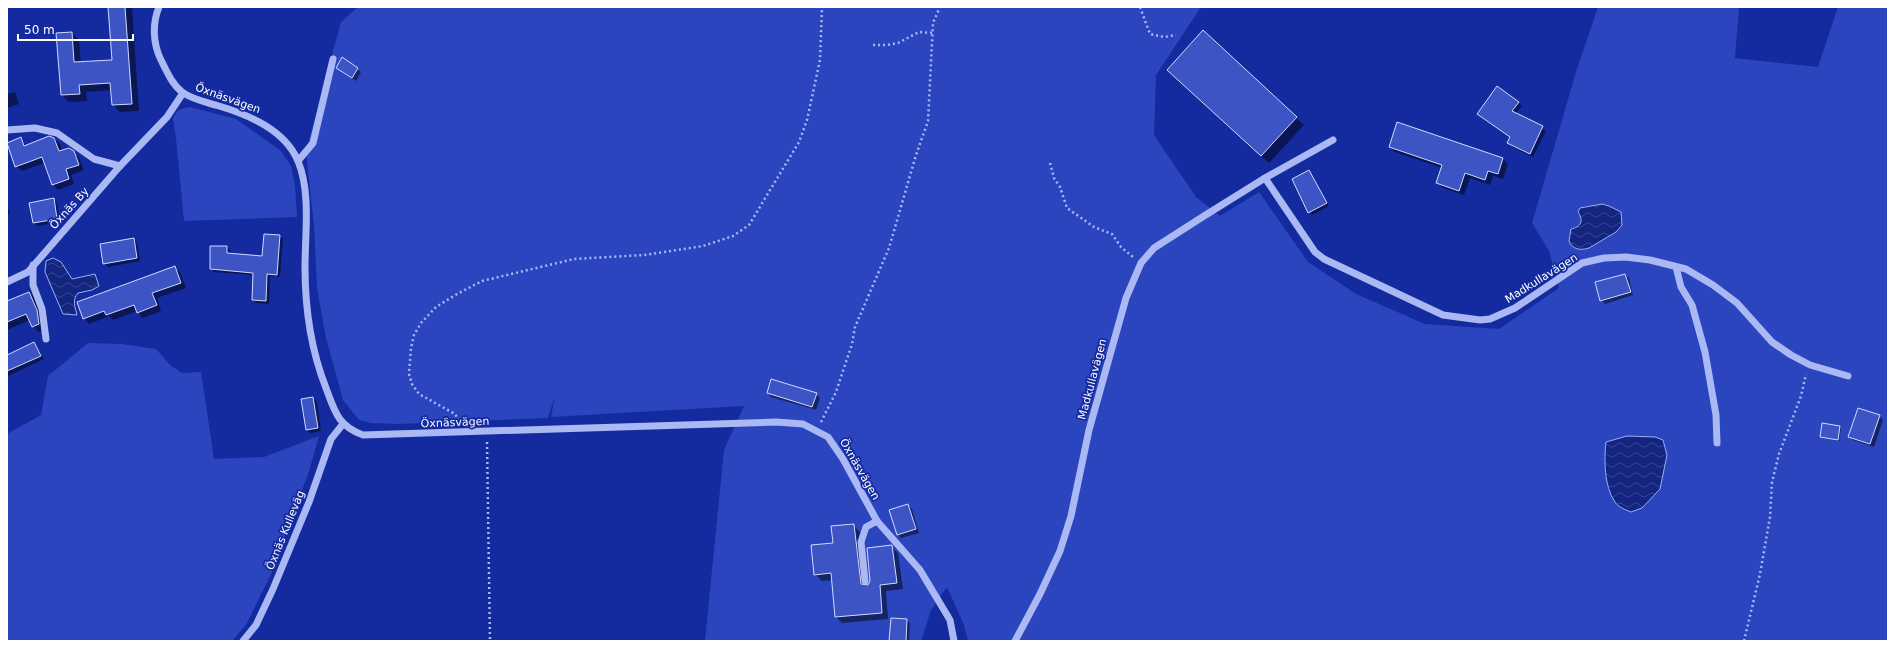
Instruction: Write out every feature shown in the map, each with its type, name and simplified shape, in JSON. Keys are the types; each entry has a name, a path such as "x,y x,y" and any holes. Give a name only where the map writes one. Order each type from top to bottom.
{"street":[{"name":"Öxnäsvägen","path":"159,7 155,25 157,52 172,82 182,92 194,99 246,114 264,123 290,148 298,162 304,196 305,269 308,321 323,381 336,415 351,431 363,435 461,433 776,422 789,422 816,430 828,437 839,453 877,521 920,570 950,620 954,641"},
{"path":"298,162 313,143 333,59"},
{"name":"Öxnäs By","path":"7,282 23,276 120,166 167,117 182,92"},
{"path":"7,130 35,128 57,133 94,159 120,166"},
{"name":"Madkullavägen","path":"1015,641 1040,594 1060,550 1071,516 1089,430 1120,319 1132,281 1142,263 1154,248 1265,178 1333,140"},
{"name":"Madkullavägen","path":"1265,178 1309,243 1324,259 1443,315 1456,318 1480,320 1490,319 1504,314 1582,264 1604,258 1626,257 1650,260 1686,269 1713,285 1737,304 1772,342 1810,364 1848,376"},
{"path":"33,265 33,285 42,308 46,339"},
{"path":"1676,266 1680,287 1692,305 1704,345 1713,389 1717,443"},
{"name":"Öxnäs Kulleväg","path":"243,641 256,624 274,589 309,502 331,439 343,424"},
{"path":"865,581 861,542 866,527 877,521"}],"path":[{"path":"461,433 461,424 455,414 419,394 412,384 410,374 412,348 414,335 421,323 436,307 482,281 574,259 644,255 702,246 733,236 749,225 799,142 807,120 820,60 822,7"},
{"path":"816,430 836,392 852,344 855,327 889,248 916,155 928,121 933,23 940,7"},
{"path":"1140,7 1150,34 1164,37 1176,35"},
{"path":"873,45 887,45 898,42 919,32 932,33"},
{"path":"1050,163 1054,178 1060,188 1067,208 1094,227 1112,234 1126,253 1142,263"},
{"path":"1744,641 1770,517 1772,482 1780,454 1801,396 1810,364"},
{"path":"487,432 490,641"}],"shaded area":[{"path":"358,7 1201,7 1156,75 1154,135 1196,197 1220,216 1259,192 1308,262 1356,294 1425,324 1499,329 1559,288 1549,251 1532,223 1576,72 1598,7 1739,7 1735,58 1818,67 1838,7 1888,7 1888,641 968,641 964,625 947,587 931,610 921,641 705,641 724,450 744,406 551,417 555,395 548,418 398,424 371,423 359,420 343,400 326,338 317,288 314,226 306,151 341,22","holes":["1614,440 1660,489 1653,496 1606,442"]},
{"path":"190,107 236,119 281,151 291,166 295,186 297,217 184,221 173,118 178,110"},
{"path":"88,343 122,344 156,349 170,365 182,373 201,372 214,459 264,457 319,436 309,471 273,570 246,625 232,641 7,641 7,434 41,415 48,376"}],"water":[{"path":"1602,204 1621,212 1622,225 1616,232 1589,248 1574,248 1569,241 1571,229 1577,227 1581,221 1578,212 1580,208"},
{"path":"53,258 61,262 72,279 95,274 99,286 92,290 78,293 75,298 74,304 77,315 63,314 45,272 46,261"},
{"path":"1627,436 1655,437 1663,440 1667,455 1660,489 1642,508 1631,512 1618,505 1611,496 1605,465 1606,442"}],"building":[{"path":"108,7 125,7 132,104 112,105 110,83 79,85 80,94 61,95 56,33 72,32 74,62 112,60"},
{"path":"1203,30 1297,117 1261,156 1167,70"},
{"path":"342,57 358,68 352,78 336,68"},
{"path":"1497,86 1519,102 1512,111 1543,126 1530,154 1507,143 1510,137 1477,114"},
{"path":"1397,122 1503,158 1498,174 1488,171 1485,180 1465,173 1459,191 1436,183 1442,165 1389,147"},
{"path":"49,136 54,138 59,151 69,148 74,151 79,165 66,169 69,179 52,185 42,157 15,167 7,143 21,137 24,146"},
{"path":"1309,170 1327,203 1308,213 1292,179"},
{"path":"54,198 57,219 33,223 29,203"},
{"path":"264,234 280,235 277,275 267,274 266,301 252,300 253,273 210,269 210,246 227,246 227,253 262,256"},
{"path":"134,238 137,258 103,264 100,244"},
{"path":"175,266 181,283 152,293 157,305 137,313 134,305 106,315 104,311 83,319 77,302"},
{"path":"1625,274 1631,292 1600,301 1595,282"},
{"path":"29,292 37,310 39,324 32,327 26,314 7,322 7,301"},
{"path":"34,342 41,356 7,371 7,355"},
{"path":"771,379 817,393 812,407 767,393"},
{"path":"313,397 318,428 306,430 301,399"},
{"path":"1858,408 1880,415 1870,444 1848,437"},
{"path":"1822,423 1840,426 1838,440 1820,437"},
{"path":"908,504 916,529 897,535 889,510"},
{"path":"854,524 861,584 868,585 870,581 867,548 892,545 897,583 880,585 882,613 835,617 831,573 814,575 811,545 833,543 831,526"},
{"path":"891,618 907,619 906,641 889,641"}]}
